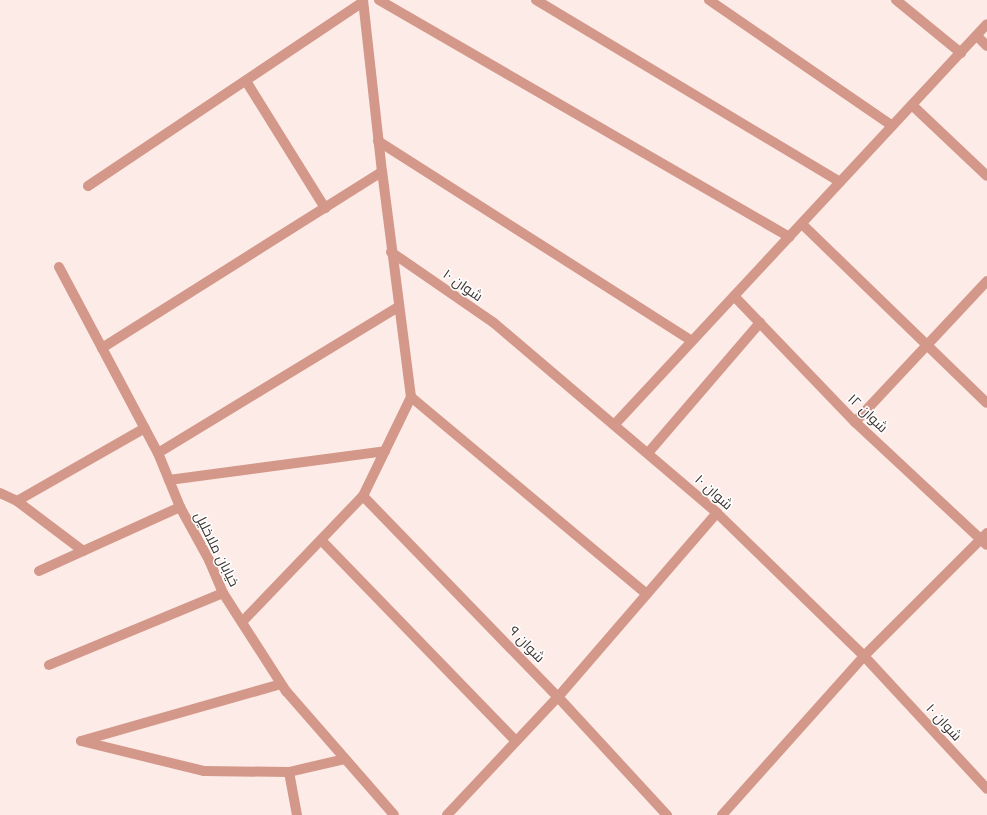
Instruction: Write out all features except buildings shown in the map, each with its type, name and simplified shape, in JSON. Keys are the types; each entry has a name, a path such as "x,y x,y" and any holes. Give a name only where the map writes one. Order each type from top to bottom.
{"street":[{"path":"379,0 789,237"},
{"path":"536,0 840,182"},
{"path":"709,0 892,126"},
{"path":"896,0 961,52"},
{"path":"88,186 363,1 391,252 411,397 363,496 242,622"},
{"path":"615,424 987,24"},
{"path":"977,36 987,46"},
{"path":"246,81 325,208"},
{"path":"912,105 987,176"},
{"path":"378,141 692,341"},
{"path":"102,348 382,172"},
{"path":"802,224 987,403"},
{"name":"شوان ۱۰","path":"391,252 494,323 615,424 717,513 864,656 987,789"},
{"name":"خیابان ملاخلیل","path":"59,267 158,453 180,507 209,560 223,593 281,684 394,815"},
{"path":"855,422 987,281"},
{"name":"شوان ۱۲","path":"734,296 855,422 985,539"},
{"path":"158,453 398,307"},
{"path":"648,453 760,323"},
{"path":"411,397 647,594"},
{"path":"17,501 145,428"},
{"path":"169,480 385,451"},
{"path":"0,492 17,501 83,551"},
{"name":"شوان ۹","path":"363,496 558,696 666,815"},
{"path":"39,571 180,507"},
{"path":"447,815 558,696 717,513"},
{"path":"722,815 864,656 985,539"},
{"path":"321,540 516,741"},
{"path":"49,665 223,593"},
{"path":"281,684 81,741 204,771 289,772 345,759"},
{"path":"289,772 297,815"}]}
